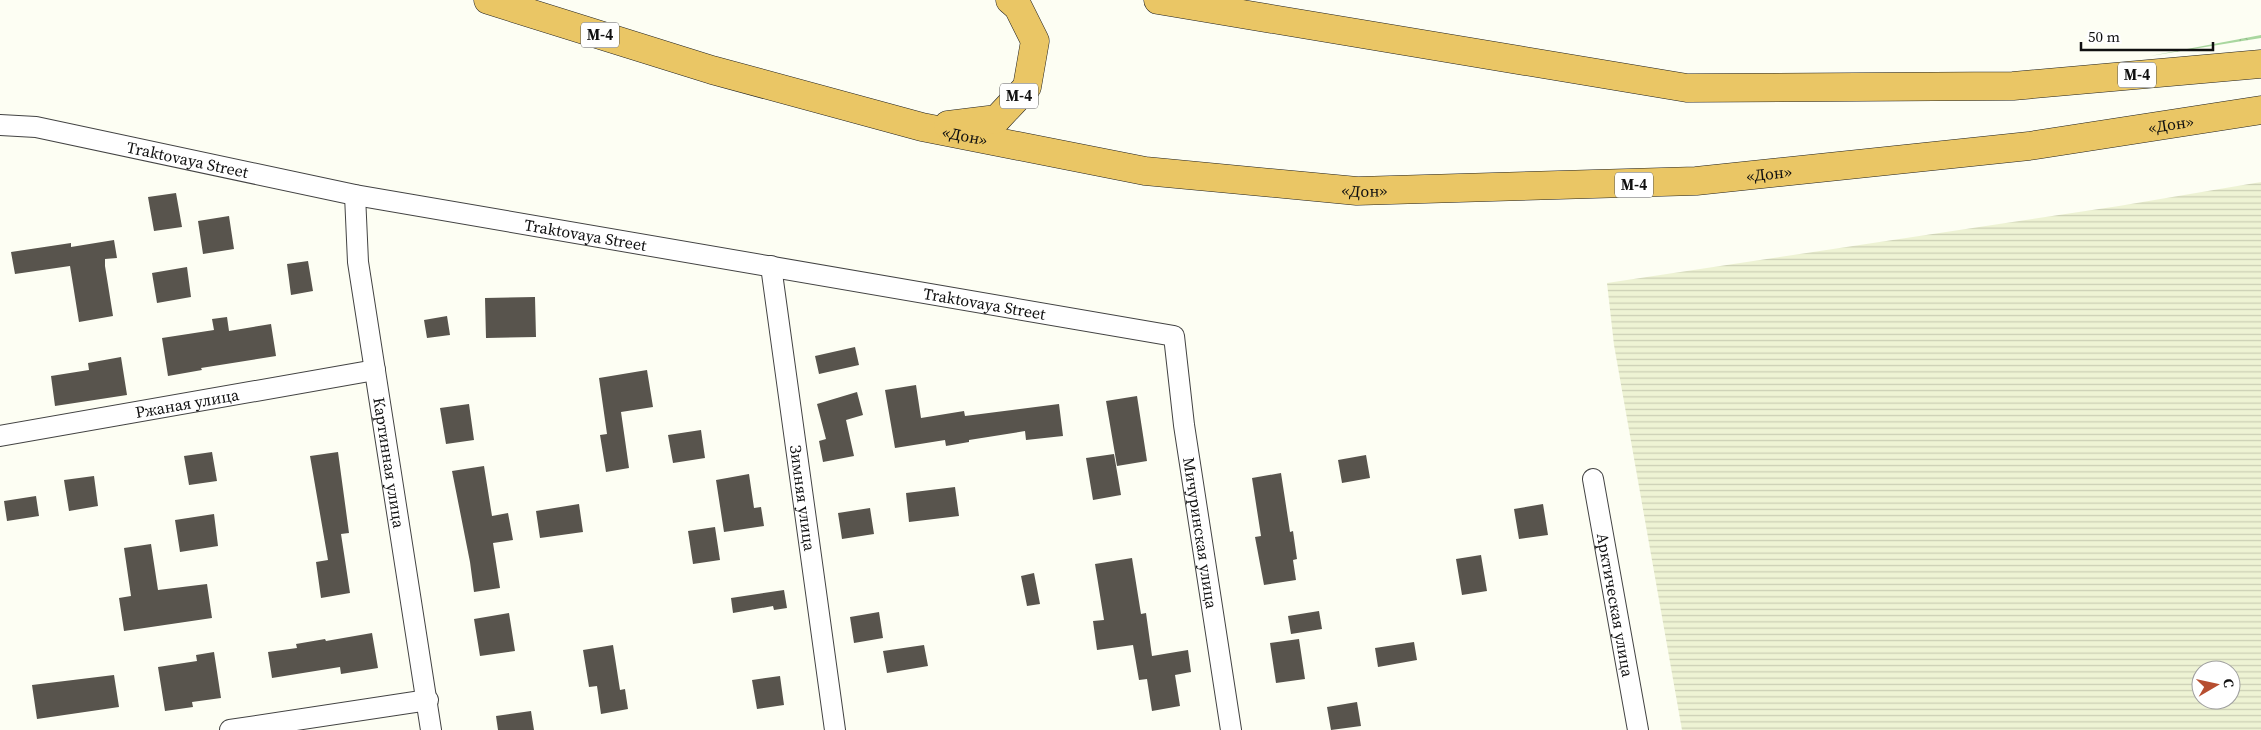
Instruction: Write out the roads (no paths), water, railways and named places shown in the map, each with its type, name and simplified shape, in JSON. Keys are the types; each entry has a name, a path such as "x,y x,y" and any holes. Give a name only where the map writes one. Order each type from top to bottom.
{"highway":[{"name":"«Дон»","path":"488,0 712,70 922,128 1145,171 1357,191 1696,182 2029,146 2261,110"},
{"name":"М-4","path":"922,128 997,119 1027,87 1035,41 1018,7 1010,0"},
{"name":"М-4","path":"1158,0 1687,88 2013,86 2261,64"}],"street":[{"name":"Traktovaya Street","path":"0,125 36,127 355,195 1174,336"},
{"name":"Картинная улица","path":"355,195 358,262 432,730"},
{"name":"Зимняя улица","path":"771,266 835,730"},
{"name":"Мичуринская улица","path":"1174,336 1184,424 1231,730"},
{"name":"Ржаная улица","path":"0,436 375,370"},
{"name":"Арктическая улица","path":"1592,479 1638,730"},
{"path":"230,730 428,700"}]}
